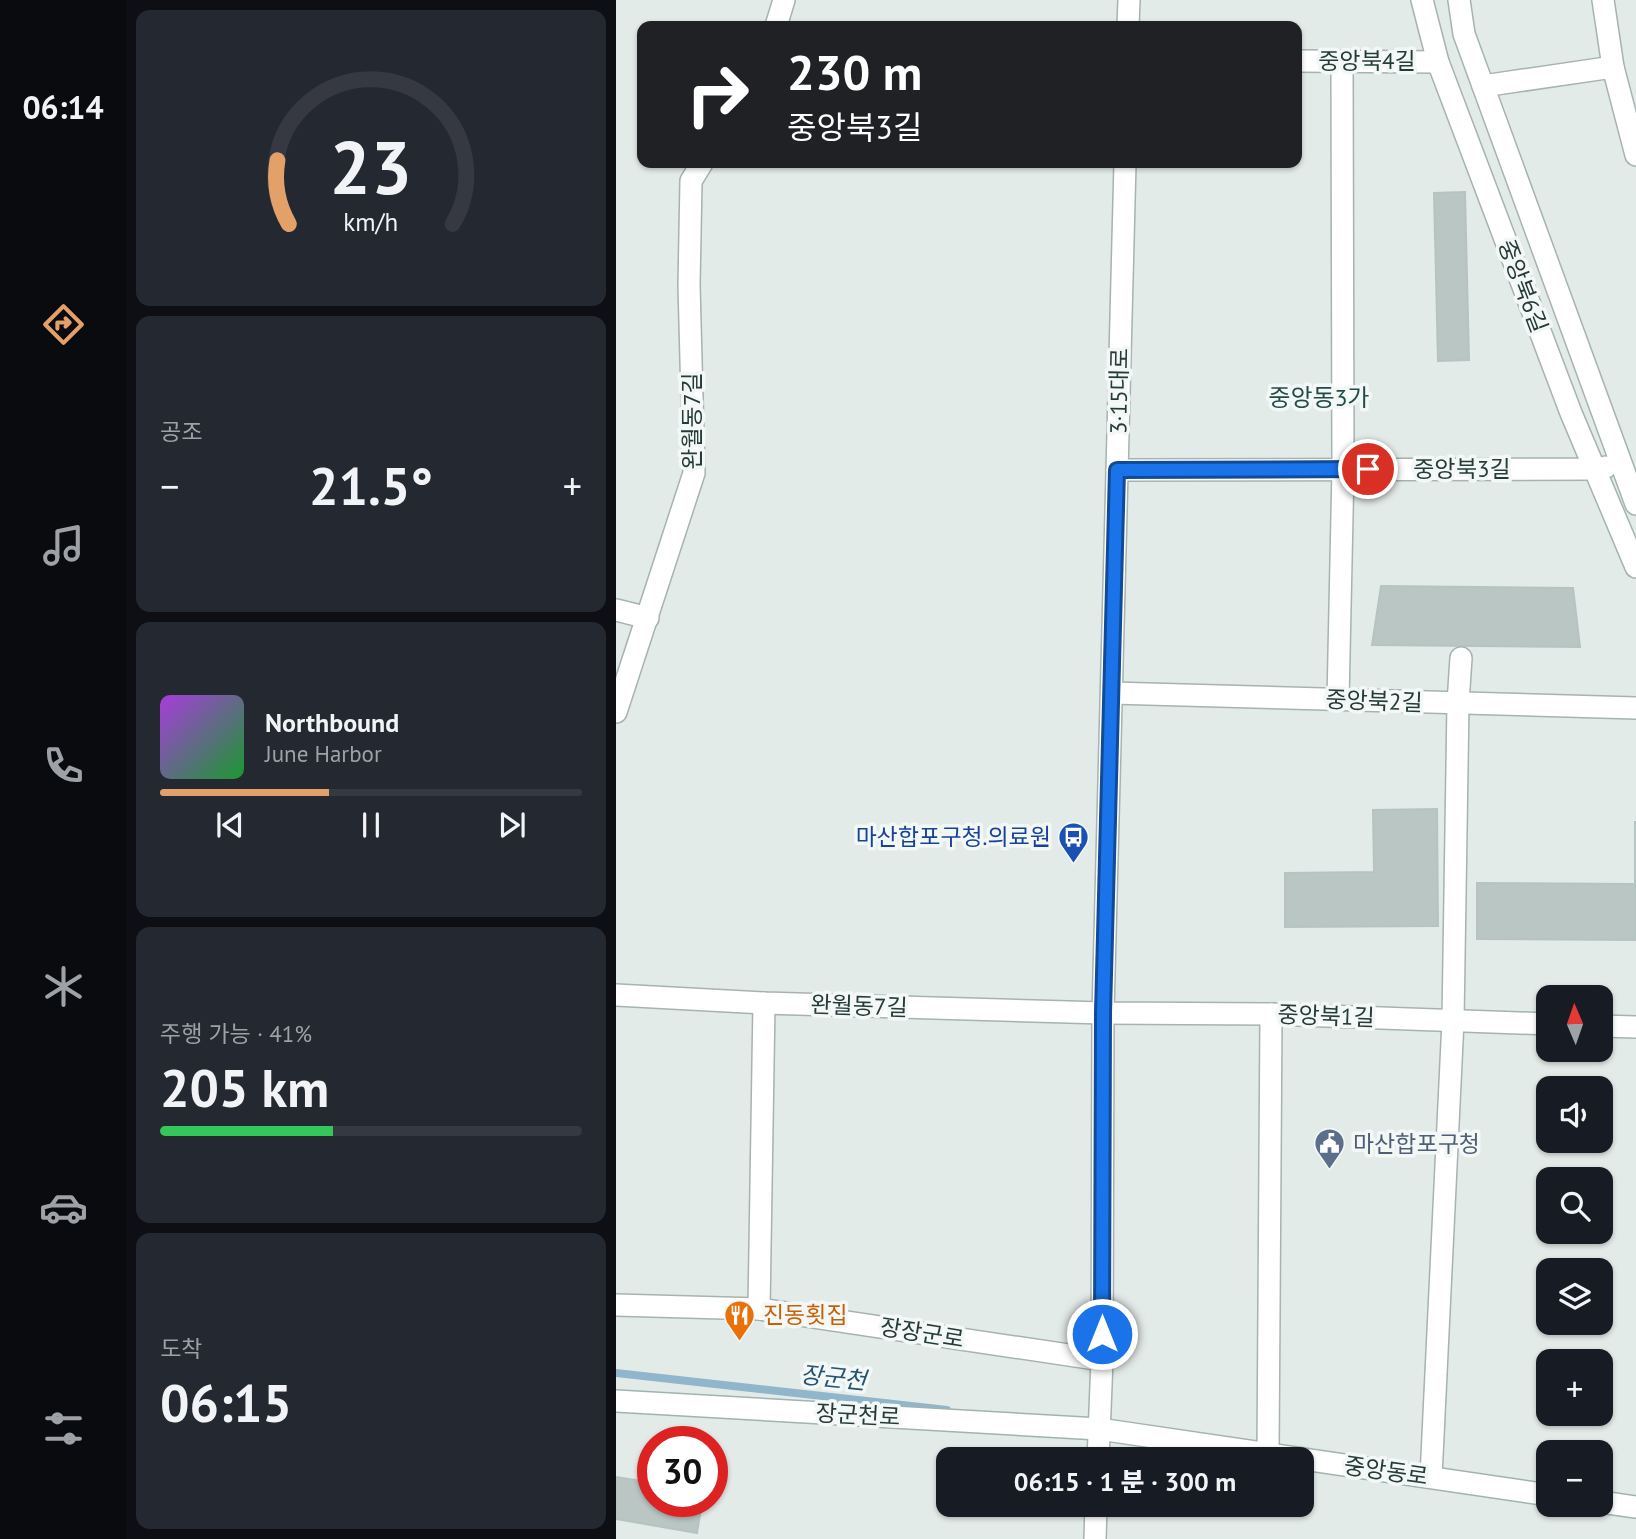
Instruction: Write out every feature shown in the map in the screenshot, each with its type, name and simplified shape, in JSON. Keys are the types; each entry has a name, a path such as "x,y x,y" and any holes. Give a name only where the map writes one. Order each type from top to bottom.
{"street":[{"path":"778,21 785,0"},
{"path":"1128,21 1129,0"},
{"name":"중앙북6길","path":"1422,0 1438,62 1571,413 1636,567"},
{"path":"1459,0 1464,34 1483,86 1629,463 1636,504"},
{"path":"1603,0 1613,67 1636,155"},
{"name":"중앙북4길","path":"1302,61 1438,62"},
{"path":"1338,700 1343,469 1342,62"},
{"path":"1483,86 1613,67"},
{"name":"완월동7길","path":"616,712 622,680 648,618 695,473 689,285 691,181 699,168"},
{"name":"3·15대로","path":"1098,1447 1102,1360 1103,1013 1125,168"},
{"name":"중앙북3길","path":"1117,470 1596,469 1629,463"},
{"path":"616,610 648,618"},
{"path":"1431,1477 1453,1021 1461,659"},
{"name":"중앙북2길","path":"1112,693 1636,708"},
{"name":"완월동7길","path":"616,995 764,1003 1103,1013"},
{"path":"759,1309 764,1003"},
{"name":"중앙북1길","path":"1103,1013 1271,1014 1536,1024"},
{"path":"1269,1447 1271,1014"},
{"path":"1614,1026 1636,1027"},
{"name":"장장군로","path":"616,1305 759,1309 1102,1360"},
{"name":"장군천로","path":"616,1401 1099,1429"},
{"name":"중앙동로","path":"1099,1429 1221,1447"},
{"name":"중앙동로","path":"1314,1460 1536,1493"},
{"path":"1613,1504 1636,1507"},
{"path":"1095,1539 1096,1517"}],"building":[{"path":"1465,192 1469,360 1438,361 1434,193"},
{"path":"1381,586 1573,588 1580,647 1372,645"},
{"path":"1437,809 1438,926 1285,927 1285,873 1374,872 1373,810"},
{"path":"1635,821 1636,940 1477,939 1477,883 1635,884"},
{"path":"616,1477 637,1480 637,1517 700,1517 697,1533 616,1519"}],"waterway":[{"name":"장군천","path":"616,1373 947,1410"}],"place":[{"name":"마산합포구청.의료원","path":"1074,864"},
{"name":"마산합포구청","path":"1330,1171"},
{"name":"진동횟집","path":"740,1342"}],"district":[{"name":"중앙동3가","path":"1319,398"}],"route":[{"path":"1102,1334 1103,1013 1117,470 1368,469"}]}
